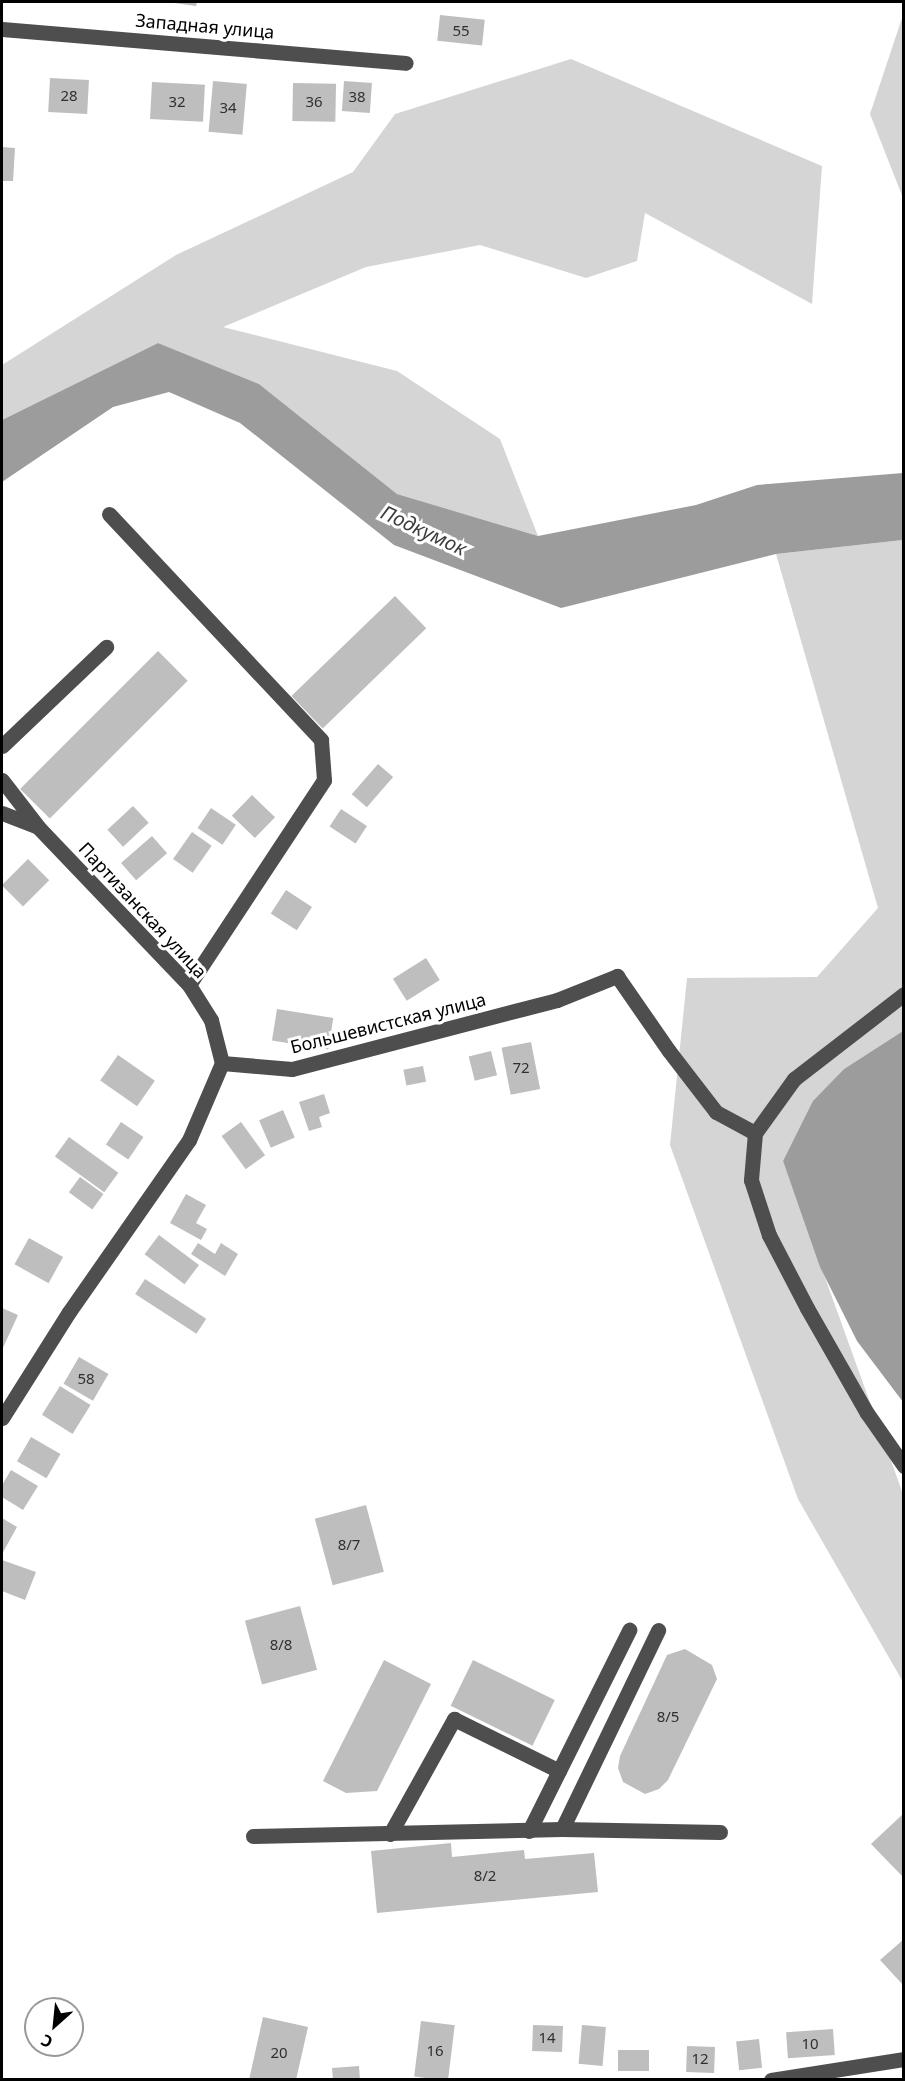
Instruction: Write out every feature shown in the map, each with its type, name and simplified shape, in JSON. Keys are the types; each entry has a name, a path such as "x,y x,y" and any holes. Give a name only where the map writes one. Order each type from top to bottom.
{"street":[{"name":"Западная улица","path":"2,28 406,63"},
{"path":"109,514 321,740 324,780 189,985"},
{"path":"2,746 106,647"},
{"path":"2,780 38,826"},
{"name":"Партизанская улица","path":"2,813 38,826 189,985 212,1020 222,1063"},
{"name":"Большевистская улица","path":"222,1063 292,1069 557,1000 617,976 669,1051 716,1112 755,1133"},
{"path":"903,994 794,1079 755,1133 751,1180 769,1235 807,1308 856,1394 903,1466"},
{"path":"2,1418 69,1312 189,1140 222,1063"},
{"path":"529,1831 629,1630"},
{"path":"562,1829 658,1630"},
{"path":"390,1834 454,1719 559,1771"},
{"path":"253,1836 562,1829 720,1832"},
{"path":"771,2079 903,2060"}],"shaded area":[{"path":"903,15 903,198 870,114"},
{"path":"571,59 822,166 812,304 645,213 637,261 586,278 480,245 366,267 223,327 397,371 500,439 538,536 397,494 259,384 158,343 2,420 2,365 176,255 353,172 395,114"},
{"path":"903,540 903,1031 844,1069 814,1101 783,1161 903,1494 903,1682 798,1499 670,1145 687,978 817,977 878,908 776,554"}],"water":[{"name":"Подкумок","path":"158,343 259,384 397,494 538,536 696,505 757,485 903,473 903,540 776,554 561,608 394,545 240,423 169,392 113,407 2,482 2,420"},
{"path":"903,1031 903,1402 857,1341 820,1267 783,1161 813,1101 844,1069"}],"building":[{"path":"167,2 197,2 196,6"},
{"path":"440,15 485,20 482,46 437,41"},
{"path":"50,78 89,80 87,114 48,112"},
{"path":"213,81 247,84 242,135 209,132"},
{"path":"344,81 372,83 370,113 342,111"},
{"path":"152,82 205,85 203,122 150,119"},
{"path":"293,83 336,84 335,122 292,121"},
{"path":"2,147 15,148 13,181 2,181"},
{"path":"395,596 426,628 323,728 291,696"},
{"path":"158,651 188,681 50,819 20,789"},
{"path":"378,764 393,777 367,807 352,794"},
{"path":"252,795 275,817 255,838 232,816"},
{"path":"133,806 149,823 123,847 107,830"},
{"path":"211,808 236,825 222,845 198,828"},
{"path":"341,809 367,826 356,843 330,827"},
{"path":"192,832 212,846 193,873 173,859"},
{"path":"152,836 167,853 136,880 121,863"},
{"path":"28,859 49,880 23,906 2,885"},
{"path":"286,890 312,907 297,930 271,913"},
{"path":"426,958 440,980 407,1001 393,979"},
{"path":"277,1009 333,1018 328,1050 272,1041"},
{"path":"531,1042 540,1089 511,1095 502,1048"},
{"path":"491,1051 497,1075 475,1081 469,1057"},
{"path":"118,1055 155,1081 137,1106 100,1080"},
{"path":"423,1066 426,1082 406,1086 403,1070"},
{"path":"324,1094 330,1113 319,1117 322,1127 309,1131 299,1102"},
{"path":"283,1110 295,1138 271,1148 259,1120"},
{"path":"121,1122 143,1137 128,1159 106,1144"},
{"path":"241,1122 265,1155 246,1169 222,1136"},
{"path":"69,1137 118,1173 104,1192 55,1156"},
{"path":"80,1177 103,1194 92,1209 69,1192"},
{"path":"186,1194 206,1205 196,1223 207,1229 201,1240 170,1223"},
{"path":"159,1235 199,1265 184,1284 145,1254"},
{"path":"29,1238 63,1257 49,1283 14,1264"},
{"path":"198,1243 215,1254 221,1243 238,1254 225,1276 191,1254"},
{"path":"145,1279 206,1319 196,1334 135,1294"},
{"path":"2,1308 18,1315 2,1350"},
{"path":"79,1357 108,1374 93,1401 64,1384"},
{"path":"60,1386 91,1405 73,1434 42,1415"},
{"path":"31,1437 60,1454 46,1478 17,1461"},
{"path":"11,1470 38,1486 23,1510 2,1497 2,1485"},
{"path":"366,1505 384,1572 333,1585 315,1519"},
{"path":"2,1518 17,1527 2,1554"},
{"path":"2,1560 36,1572 25,1600 2,1591"},
{"path":"300,1606 317,1670 262,1685 245,1621"},
{"path":"685,1649 712,1665 717,1679 668,1780 659,1789 645,1794 623,1782 618,1768 620,1756 667,1655"},
{"path":"384,1660 431,1684 377,1791 346,1793 323,1781"},
{"path":"473,1660 555,1700 532,1746 451,1706"},
{"path":"904,1813 904,1878 871,1844"},
{"path":"451,1843 452,1857 524,1850 525,1859 594,1853 598,1892 377,1913 371,1851"},
{"path":"904,1939 904,1986 880,1960"},
{"path":"263,2017 308,2027 296,2080 249,2080"},
{"path":"421,2021 455,2025 448,2080 414,2077"},
{"path":"533,2025 563,2026 562,2052 532,2051"},
{"path":"582,2025 606,2027 603,2066 579,2064"},
{"path":"833,2029 835,2055 788,2058 786,2032"},
{"path":"759,2039 762,2068 739,2070 736,2041"},
{"path":"687,2046 715,2047 714,2073 686,2072"},
{"path":"618,2050 649,2050 649,2071 618,2071"},
{"path":"359,2066 360,2080 333,2080 332,2068"}]}
